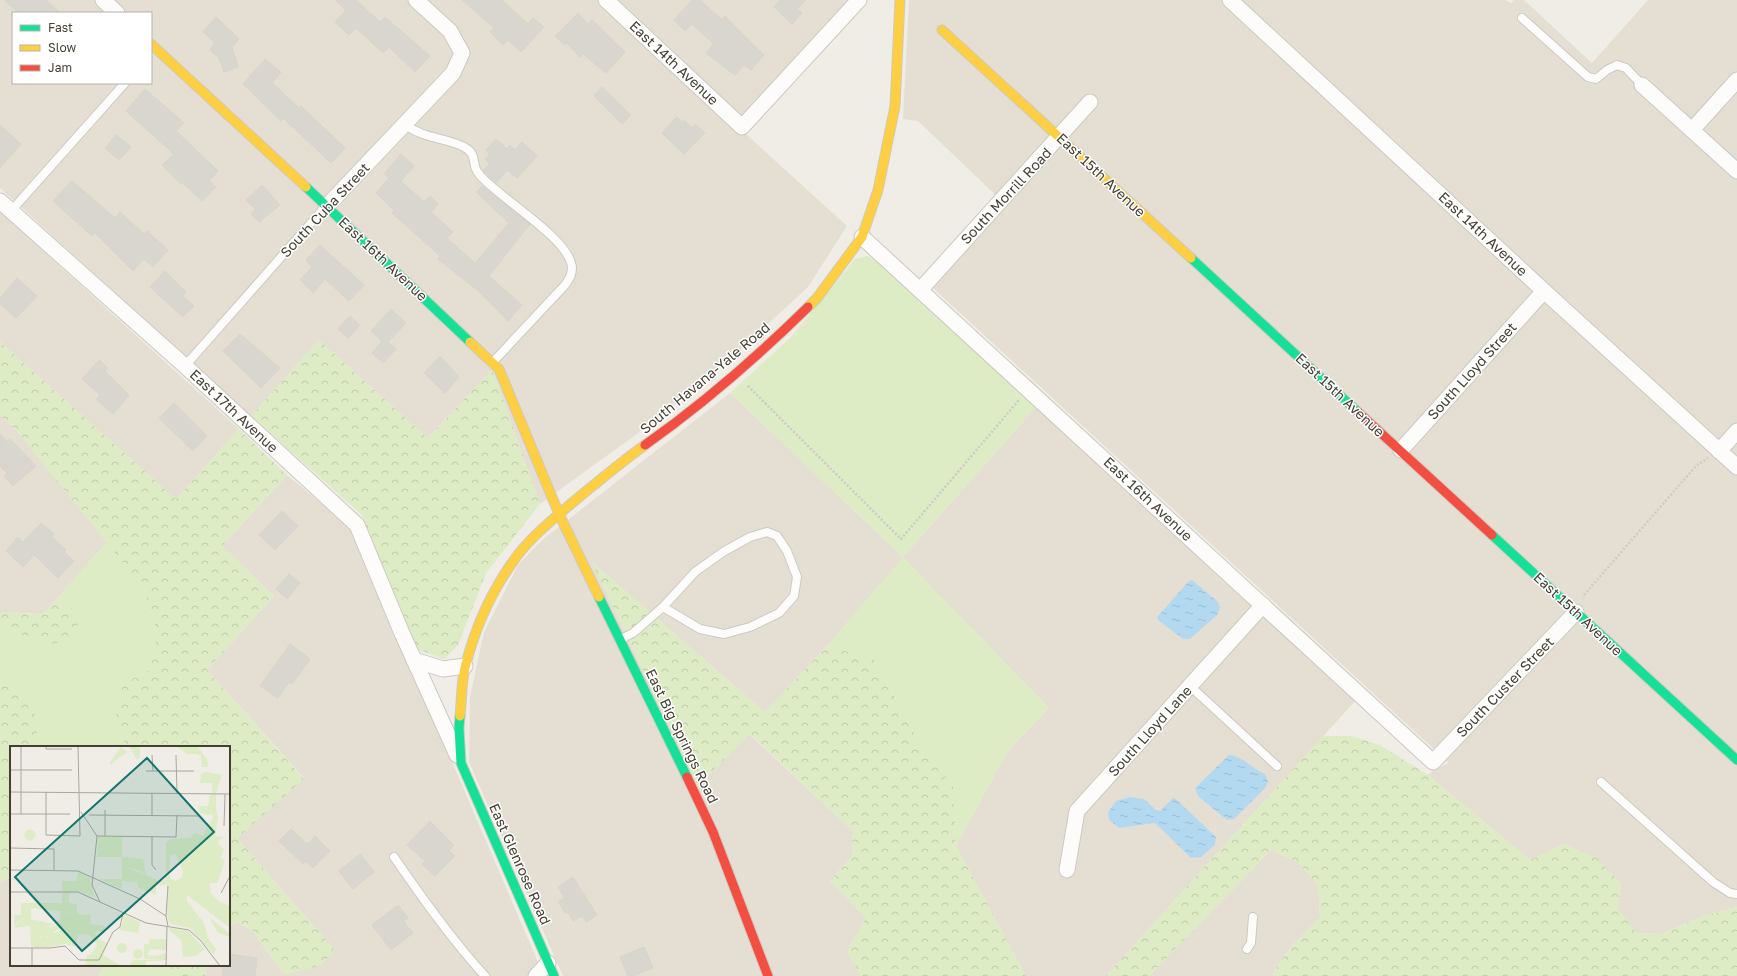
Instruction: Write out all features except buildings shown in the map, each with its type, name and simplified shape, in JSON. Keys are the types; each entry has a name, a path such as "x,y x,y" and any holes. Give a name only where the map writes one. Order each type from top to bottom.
{"street":[{"path":"103,0 116,12"},
{"name":"South Cuba Street","path":"327,206 453,73 462,53 450,31 416,0"},
{"name":"East 14th Avenue","path":"606,0 742,126 859,0"},
{"name":"South Havana-Yale Road","path":"461,763 459,728 465,666 477,630 490,600 512,562 535,536 559,514 619,464 677,422 772,342 817,298 862,236 878,190 895,106 900,0"},
{"name":"East 14th Avenue","path":"1230,0 1544,291 1737,467"},
{"name":"East 15th Avenue","path":"942,30 1737,760"},
{"name":"East 16th Avenue","path":"153,48 327,206 493,362 499,369 559,514"},
{"path":"1692,130 1737,80"},
{"path":"1642,85 1737,171"},
{"name":"South Morrill Road","path":"921,289 1060,137 1090,102"},
{"name":"East 17th Avenue","path":"5,206 185,366 357,525 414,660 461,763"},
{"name":"East 16th Avenue","path":"862,236 1433,762"},
{"name":"South Lloyd Street","path":"1401,450 1544,291"},
{"path":"1720,451 1737,431"},
{"name":"East Big Springs Road","path":"559,514 713,832 768,976"},
{"name":"South Lloyd Lane","path":"1067,870 1077,811 1263,605"},
{"name":"South Custer Street","path":"1433,762 1576,612"},
{"path":"414,660 443,669 465,666"},
{"name":"East Glenrose Road","path":"461,763 551,969"},
{"path":"536,976 551,969"}],"lane":[{"path":"1522,18 1588,77 1596,79 1607,70 1617,65 1626,68 1642,85"},
{"path":"5,206 124,84"},
{"path":"404,125 424,134 464,146 471,152 478,174 493,188 540,225 560,246 572,267 571,276 565,285 493,362"},
{"name":"South Cuba Street","path":"185,366 327,206"},
{"path":"620,640 633,633 663,607 695,572 722,552 750,538 767,532 777,536 787,551 797,577 794,596 779,613 750,627 724,634 700,629 663,607"},
{"path":"1190,686 1277,766"},
{"path":"1602,782 1713,882 1730,893 1737,894"},
{"path":"394,857 435,916 466,956 485,976"},
{"path":"1247,949 1251,943 1253,918"}],"path":[{"path":"752,381 747,387 901,539 1028,389"},
{"path":"1576,612 1586,592 1696,466 1720,451"}],"shaded area":[{"path":"0,0 848,0 736,125 847,226 808,287 742,348 641,431 540,504 492,370 428,438 319,340 251,416 0,188"},
{"path":"909,0 1505,0 1511,3 1514,0 1524,0 1592,63 1648,0 1737,0 1737,907 1698,918 1661,934 1637,933 1617,909 1621,883 1565,844 1530,860 1428,775 1433,770 1449,763 933,288 1007,206 918,121 903,119"},
{"path":"0,212 239,429 176,499 0,342"},
{"path":"730,393 903,557 1036,407 1356,700 1106,976 1026,976 956,846 1007,752 1049,708 903,558 826,647 765,712 593,563 698,786 749,734 853,831 852,856 830,881 866,918 847,951 861,976 563,976 469,762 470,697 484,632 518,565 542,540"},
{"path":"0,415 16,430 107,542 43,614 0,612"},
{"path":"287,475 352,529 544,976 205,976 207,966 230,966 230,926 237,922 253,931 284,975 335,950 237,838 304,778 207,670 274,596 222,546"},
{"path":"1271,850 1298,862 1318,885 1320,917 1289,949 1271,976 1149,976"},
{"path":"10,878 10,966 104,966 99,976 0,976 0,883"}],"green space":[{"path":"868,256 878,263 1036,407 903,557 730,393 790,338 855,259"},
{"path":"319,340 428,438 492,369 540,504 486,573 458,645 444,659 417,649 361,514 251,416"},
{"path":"0,342 176,499 239,429 287,475 222,546 274,596 207,670 304,779 237,838 335,950 321,965 284,975 253,931 237,922 230,926 230,746 128,746 122,739 115,709 124,683 148,671 158,634 144,589 16,430 0,415"},
{"path":"107,542 144,589 158,634 148,671 124,683 122,739 128,746 32,746 40,723 26,698 0,681 0,630 54,644 80,614 57,598"},
{"path":"903,557 1049,708 1007,752 956,846 953,786 921,746 873,657 826,647"},
{"path":"592,562 765,712 826,647 873,657 921,746 953,786 956,846 1026,976 861,976 847,951 866,918 830,881 852,856 853,831 750,734 697,786"},
{"path":"57,598 80,614 75,637 54,644 0,630 0,612 43,614"},
{"path":"0,681 26,698 40,723 32,746 10,746 10,878 0,883"},
{"path":"1323,736 1351,736 1380,745 1428,775 1530,860 1565,844 1596,858 1621,883 1618,909 1637,933 1661,934 1698,918 1737,907 1737,976 1271,976 1289,949 1320,917 1318,885 1298,862 1271,850 1149,976 1106,976"},
{"path":"104,966 173,966 168,976 99,976"},
{"path":"173,966 207,966 205,976 168,976"}],"water":[{"path":"1192,580 1218,602 1220,608 1217,615 1190,639 1183,639 1158,620 1157,617 1189,581"},
{"path":"1229,755 1243,760 1265,774 1268,782 1265,788 1234,819 1227,820 1198,796 1195,788"},
{"path":"1130,797 1144,799 1156,810 1160,811 1173,798 1176,799 1216,837 1215,845 1201,857 1191,858 1155,823 1119,828 1109,820 1108,812 1116,801"}],"traffic: fast":[{"path":"306,187 470,342"},
{"path":"1191,258 1358,412"},
{"path":"1492,535 1737,760"},
{"path":"599,597 687,777"},
{"path":"460,716 459,728 461,763 554,976"}],"traffic: slow":[{"path":"808,307 817,298 862,237 878,190 895,106 900,0"},
{"path":"942,30 1191,258"},
{"path":"152,45 306,187"},
{"path":"470,342 499,369 559,514 599,597"},
{"path":"460,716 463,676 474,638 484,612 512,563 525,546 548,524 608,473 645,445"}],"traffic: jam":[{"path":"645,445 688,413 729,379 808,307"},
{"path":"1358,412 1492,535"},
{"path":"687,777 713,832 768,976"}]}
